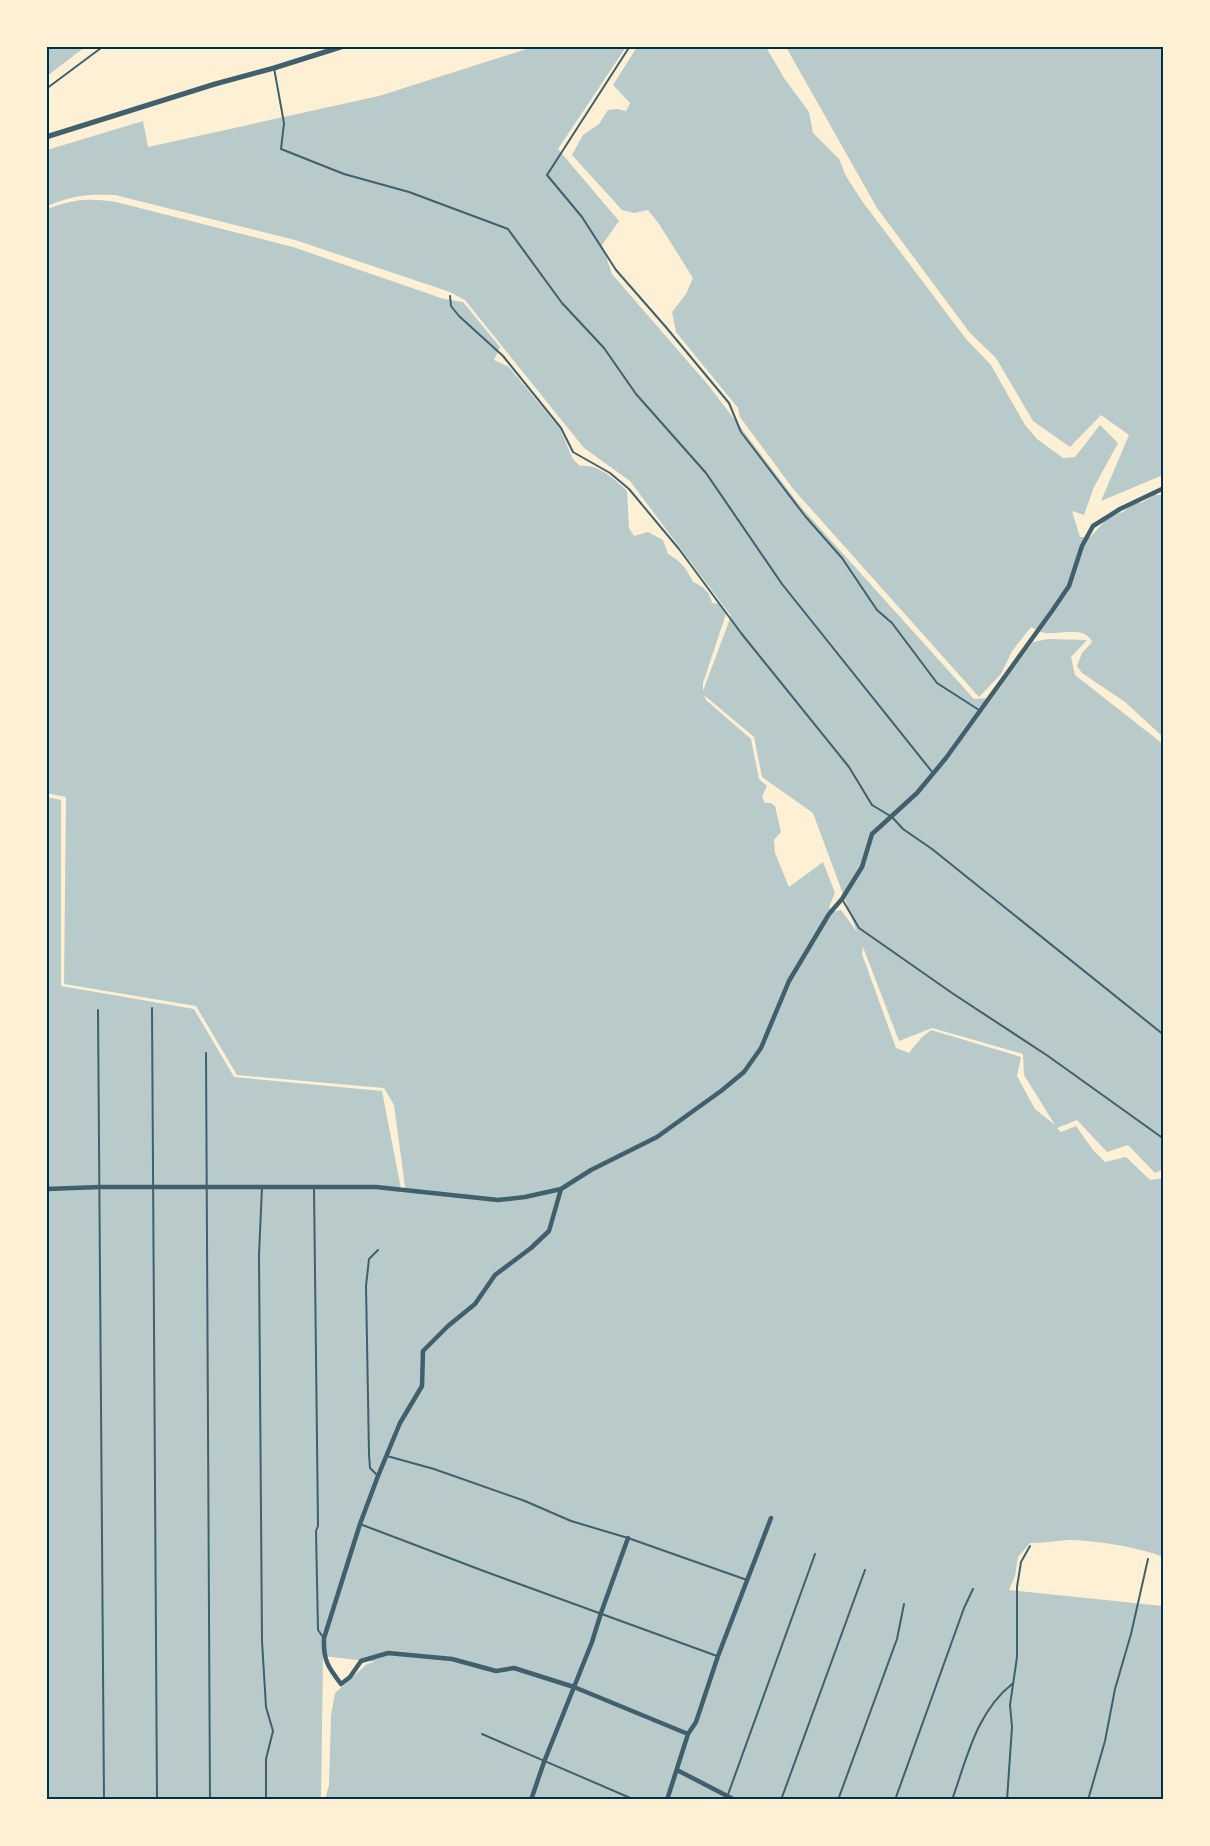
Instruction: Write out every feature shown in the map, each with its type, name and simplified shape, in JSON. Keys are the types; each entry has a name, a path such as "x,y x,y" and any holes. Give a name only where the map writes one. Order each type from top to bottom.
{"street":[{"path":"46,137 344,46"},
{"path":"46,1189 376,1187 498,1200 561,1189 591,1170 657,1137 744,1072 761,1048 789,981 829,914 842,899 862,867 872,834 917,793 933,773 1069,586 1082,546 1093,526 1120,509 1164,488"},
{"path":"561,1189 549,1231 531,1248 495,1275 475,1304 423,1351 422,1386 400,1423 360,1524 324,1638 323,1653 331,1671 341,1684 350,1677 361,1661 388,1653 452,1659 496,1671 514,1668 574,1687 688,1734"},
{"path":"667,1800 688,1734 696,1722 718,1656 771,1518"},
{"path":"531,1800 592,1642 628,1538"},
{"path":"677,1770 727,1798 735,1800"}],"lane":[{"path":"630,46 547,175 582,217 616,270 729,403 741,432 805,516 842,558 877,610 892,623 937,683 980,710"},
{"path":"46,89 101,48"},
{"path":"274,68 284,123 281,149 344,174 410,192 508,229 562,303 604,348 636,394 706,473 782,584 933,773"},
{"path":"450,296 451,306 459,316 503,356 561,428 573,452 610,473 629,489 842,758 872,805 932,849 1164,1035"},
{"path":"842,899 859,928 1048,1056 1164,1139"},
{"path":"152,1008 157,1800"},
{"path":"98,1010 104,1800"},
{"path":"206,1053 210,1800"},
{"path":"262,1187 259,1255 262,1641 266,1707 273,1731 266,1759 266,1800"},
{"path":"314,1187 318,1630 324,1638"},
{"path":"378,1250 369,1259 366,1286 369,1454 370,1468 378,1476"},
{"path":"387,1456 434,1469 571,1521 628,1538 747,1580"},
{"path":"360,1524 718,1656"},
{"path":"1007,1800 1011,1734 1010,1705 1018,1628 1017,1587 1022,1562 1030,1546"},
{"path":"727,1798 815,1554"},
{"path":"1088,1800 1105,1742 1115,1689 1131,1634 1148,1559"},
{"path":"781,1800 865,1570"},
{"path":"895,1800 964,1608 973,1589"},
{"path":"838,1800 897,1639 904,1604"},
{"path":"952,1800 979,1725 992,1703 1013,1683"},
{"path":"482,1734 635,1800"}],"shaded area":[{"path":"47,46 85,46 85,47 47,76"},
{"path":"533,47 626,47 558,149 619,221 602,245 612,274 709,386 801,507 974,699 990,698 1033,642 1048,639 1087,640 1071,657 1075,675 1163,744 1163,1169 1155,1173 1128,1145 1107,1152 1077,1120 1057,1128 1061,1132 1076,1126 1093,1150 1105,1162 1126,1157 1150,1180 1163,1178 1163,1557 1129,1547 1090,1541 1030,1543 1018,1557 1015,1576 1009,1590 1163,1606 1163,1799 325,1799 329,1785 331,1716 335,1693 367,1664 375,1662 323,1656 321,1799 47,1799 47,797 61,800 61,986 194,1009 234,1077 382,1091 402,1194 405,1187 394,1105 384,1088 237,1075 196,1006 64,984 66,797 46,793 47,209 81,200 116,202 293,247 444,299 463,302 500,347 494,360 509,367 560,429 573,459 580,466 594,467 606,473 627,491 629,528 634,536 648,532 663,540 668,554 683,566 693,582 706,590 712,603 720,604 726,614 703,683 703,691 731,616 630,481 584,448 465,300 450,292 295,240 115,195 80,196 47,206 47,150 143,121 148,147 379,96","holes":["704,695 754,737 762,777 813,813 857,932 841,910 832,912 829,907 835,893 823,862 789,887 775,853 774,840 781,832 775,806 765,803 762,797 767,786 759,779 751,739 706,700","863,947 899,1041 932,1028 1023,1054 1024,1075 1055,1125 1035,1109 1017,1076 1021,1057 931,1030 909,1053 896,1048 862,954"]},
{"path":"637,47 766,47 784,78 809,112 813,133 839,159 846,176 862,201 966,339 991,365 1025,425 1037,439 1063,458 1075,457 1100,425 1118,443 1094,487 1084,515 1072,511 1080,537 1090,537 1110,516 1123,512 1132,504 1143,502 1154,495 1163,495 1163,737 1125,702 1082,673 1077,666 1082,653 1092,642 1078,632 1045,633 1031,627 1012,651 1001,674 979,697 794,490 740,417 738,408 676,332 672,312 686,294 693,278 659,224 648,210 634,213 622,210 572,155 583,135 599,124 608,110 626,111 630,103 613,85"},
{"path":"786,47 1163,47 1163,475 1101,501 1129,435 1101,415 1070,447 1033,421 996,358 970,333 877,208"}]}
